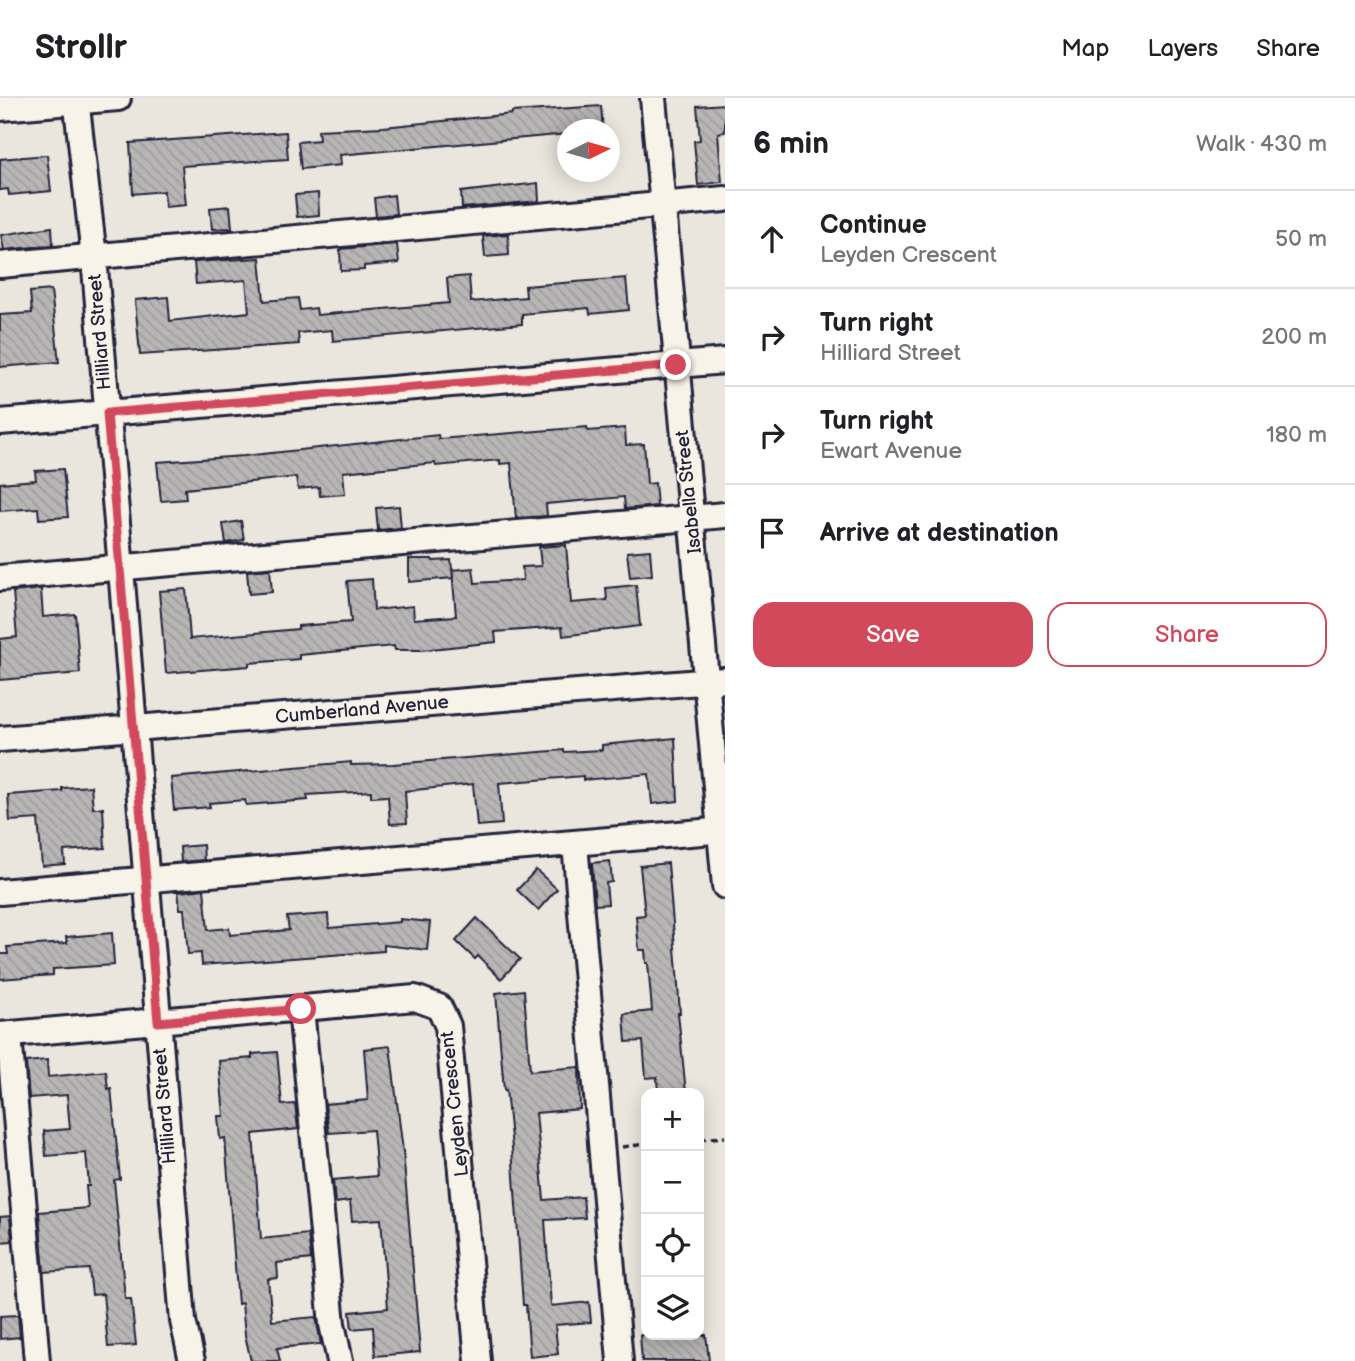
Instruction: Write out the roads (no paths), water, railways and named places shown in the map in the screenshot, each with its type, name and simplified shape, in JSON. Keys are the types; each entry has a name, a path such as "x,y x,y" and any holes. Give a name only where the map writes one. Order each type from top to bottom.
{"street":[{"path":"0,108 118,98"},
{"name":"Isabella Street","path":"653,98 692,518 716,681 725,886"},
{"name":"Hilliard Street","path":"76,100 121,569 183,1321 192,1361"},
{"path":"0,265 725,199"},
{"path":"0,422 725,360"},
{"path":"0,578 725,515"},
{"name":"Cumberland Avenue","path":"0,739 716,681"},
{"path":"0,892 723,831"},
{"path":"575,844 620,1361"},
{"name":"Leyden Crescent","path":"5,1035 415,998 439,1007 448,1026 478,1361"},
{"path":"301,1009 332,1324 340,1361"},
{"path":"5,1035 37,1361"}]}
